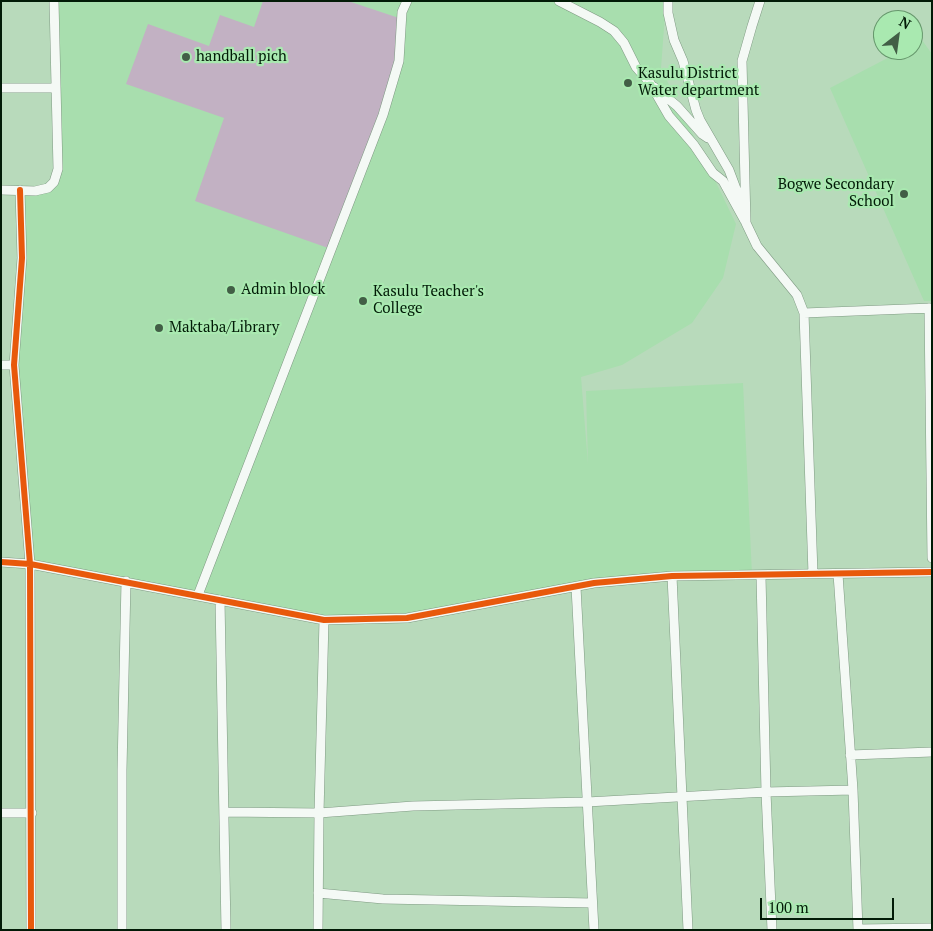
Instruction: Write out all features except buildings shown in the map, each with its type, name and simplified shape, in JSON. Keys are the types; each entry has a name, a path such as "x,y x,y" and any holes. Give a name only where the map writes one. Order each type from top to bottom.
{"street":[{"path":"1,190 48,188 54,182 58,169 54,1"},
{"path":"198,595 383,115 399,61 402,12 407,1"},
{"path":"559,1 614,31 624,43 636,67 650,83 677,106 702,134 713,141"},
{"path":"668,1 668,13 674,40 683,61 696,110 729,170 738,194 740,213"},
{"path":"746,223 742,61 760,1"},
{"path":"650,83 669,116 694,145 713,173 723,182 757,246 797,295 804,313 813,574"},
{"path":"1,88 56,88"},
{"path":"20,190 22,258 14,365 30,564 31,930"},
{"path":"804,313 930,308 932,558"},
{"path":"1,365 14,365"},
{"path":"1,562 30,564 126,581 324,620 407,618 594,583 672,576 932,572"},
{"path":"838,574 852,790 858,930 932,928"},
{"path":"672,576 688,930"},
{"path":"761,576 766,792 772,930"},
{"path":"122,930 122,770 126,581"},
{"path":"576,587 594,930"},
{"path":"220,600 226,930"},
{"path":"318,930 324,620"},
{"path":"850,755 932,752"},
{"path":"224,812 319,813 413,806 587,802 766,792 852,790"},
{"path":"1,813 32,814"},
{"path":"318,893 383,899 592,903"}],"shaded area":[{"name":"Kasulu Teacher's College","path":"53,1 666,1 661,68 736,224 723,278 692,323 622,365 581,377 588,464 586,391 743,383 752,575 595,583 407,617 323,619 29,564 13,364 22,257 20,190 47,187 58,168"},
{"path":"263,1 348,1 402,19 400,56 331,249 195,201 224,118 126,84 148,24 209,46 220,15 254,27"},
{"name":"Bogwe Secondary School","path":"923,41 932,54 932,301 924,301 830,88 884,60 923,60"}],"cycle path":[{"path":"20,190 22,258 14,365 30,564 31,930"},
{"path":"1,562 30,564 324,620 407,618 594,583 672,576 932,572"}],"place":[{"name":"handball pich","path":"186,57"},
{"name":"Kasulu District Water department","path":"628,83"},
{"name":"Bogwe Secondary School","path":"904,194"},
{"name":"Admin block","path":"231,290"},
{"name":"Kasulu Teacher's College","path":"363,301"},
{"name":"Maktaba/Library","path":"159,328"}]}
